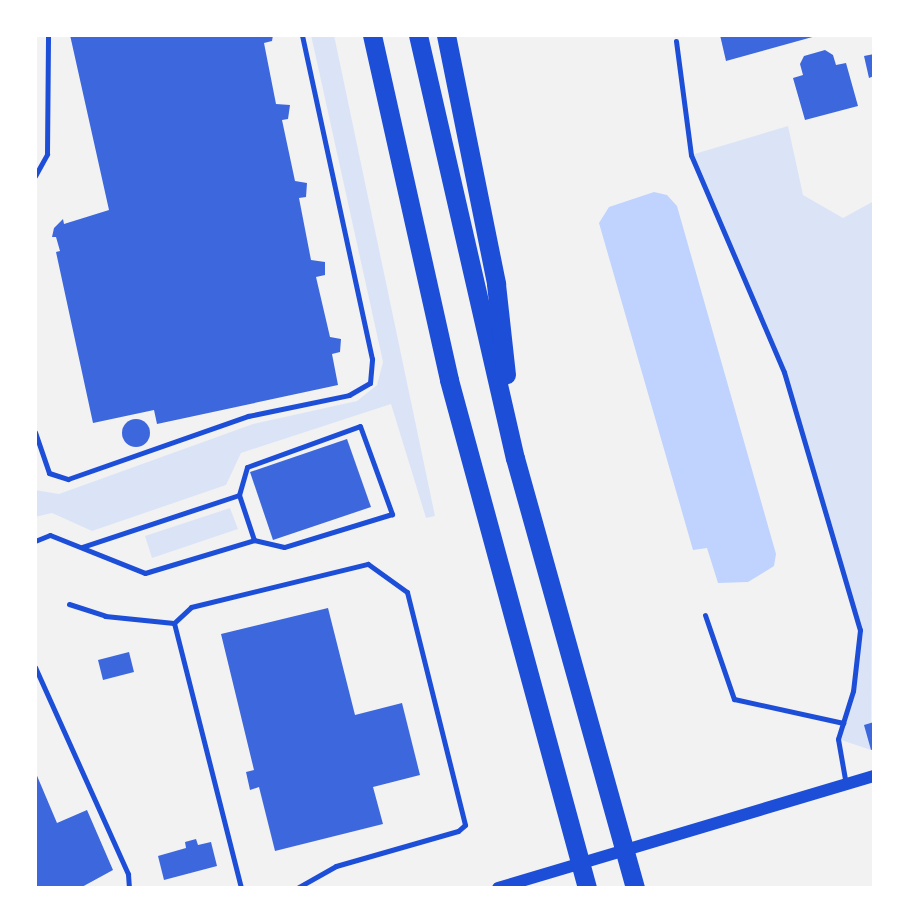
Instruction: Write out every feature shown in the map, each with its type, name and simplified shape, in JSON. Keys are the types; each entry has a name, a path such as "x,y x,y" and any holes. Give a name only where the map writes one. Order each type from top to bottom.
{"highway":[{"path":"372,35 449,380 587,888"},
{"path":"418,35 515,458 635,888"},
{"path":"446,35 496,284 515,458"}],"street":[{"path":"498,888 874,776"}],"lane":[{"path":"35,176 47,154 48,35"},
{"path":"35,432 49,473 68,479 248,416 349,395 370,383 372,359 302,35"},
{"path":"676,41 691,155 784,372 860,630 853,691 838,739 846,785"},
{"path":"35,541 50,535 145,573 254,540 284,547 392,513 360,426 247,467 239,495 254,540"},
{"path":"82,547 239,495"},
{"path":"69,604 105,616 174,623 191,607 368,564 407,592 465,825 458,831 336,866 297,888"},
{"path":"705,615 734,699 843,723"},
{"path":"174,623 241,888"},
{"path":"35,667 128,874 129,888"}],"shaded area":[{"path":"311,35 334,35 435,516 426,518 391,404 241,453 226,485 92,531 52,513 35,517 35,490 59,494 253,424 357,401 377,385 383,362"},
{"path":"788,126 803,195 843,218 874,201 871,750 838,739 853,691 860,630 784,372 691,155"},
{"path":"230,508 238,529 152,558 145,536"}],"water":[{"path":"654,192 667,195 677,206 776,554 774,566 748,582 718,583 707,548 693,550 599,223 609,207"}],"building":[{"path":"70,35 273,35 272,41 264,43 276,104 290,105 288,119 282,120 295,181 307,183 306,197 299,198 311,260 325,262 325,275 316,277 330,337 341,339 340,352 332,354 338,385 157,424 154,410 93,423 56,252 60,251 56,237 52,237 54,228 63,219 64,224 109,210"},
{"path":"720,35 816,35 816,36 726,61"},
{"path":"825,50 833,55 836,65 846,63 858,106 805,120 793,78 803,75 800,64 804,56"},
{"path":"874,54 874,76 869,78 864,56"},
{"path":"136,419 146,423 150,433 146,443 136,447 126,443 122,433 126,423"},
{"path":"347,439 371,507 273,540 250,472"},
{"path":"328,608 355,715 402,703 420,775 373,787 383,824 275,851 259,787 250,790 246,772 254,770 221,634"},
{"path":"129,652 134,672 103,680 98,660"},
{"path":"874,722 874,749 871,750 864,725"},
{"path":"35,771 57,823 87,810 113,870 80,888 35,888"},
{"path":"196,839 198,845 211,842 217,866 164,880 158,856 186,848 185,842"}]}
